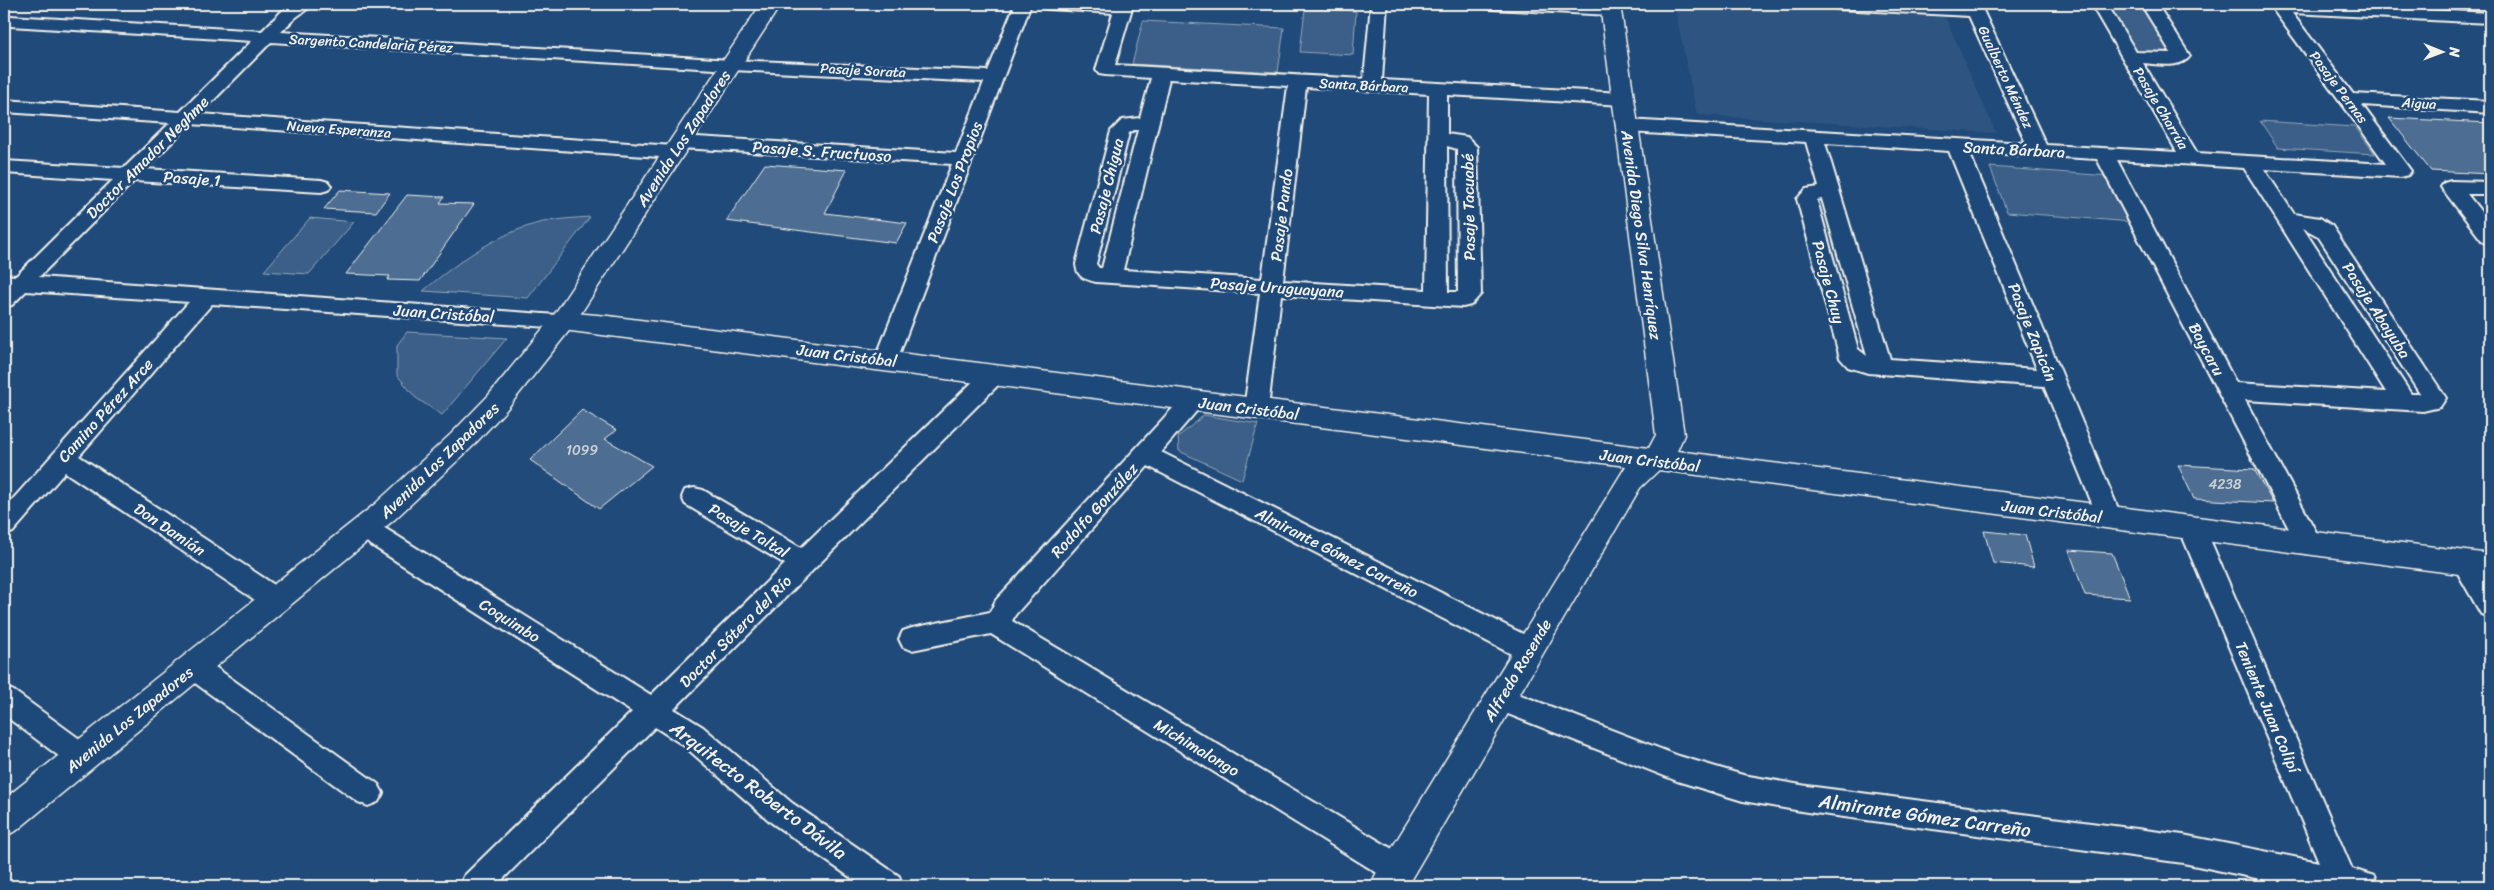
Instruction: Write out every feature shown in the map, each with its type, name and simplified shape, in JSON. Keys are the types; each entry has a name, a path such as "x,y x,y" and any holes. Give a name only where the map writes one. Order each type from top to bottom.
{"street":[{"path":"7,24 33,4"},
{"name":"Doctor Amador Neghme","path":"4,300 12,283 129,174 266,37 291,9 306,4"},
{"name":"Avenida Los Zapadores","path":"4,820 366,529 456,447 498,405 533,364 563,321 771,4"},
{"name":"Pasaje Los Propios","path":"886,360 1023,4"},
{"path":"1050,4 1091,5"},
{"path":"1373,85 1379,4"},
{"path":"1493,4 1610,7"},
{"path":"1839,4 1974,7"},
{"name":"Pasaje Charrúa","path":"2099,4 2192,159"},
{"name":"Pasaje Charrúa","path":"2130,57 2174,59 2181,56 2149,4"},
{"name":"Santa Bárbara","path":"1091,5 1123,8 1105,70 1623,99"},
{"path":"2278,5 2350,11 2490,18"},
{"name":"Pasaje Pernas","path":"2278,5 2401,170"},
{"name":"Avenida Diego Silva Henríquez","path":"1610,7 1670,435 1666,448 1652,460"},
{"name":"Gualberto Méndez","path":"1974,7 2039,151"},
{"path":"2350,11 2358,20 2367,24 2490,31"},
{"name":"Sargento Candelaria Pérez","path":"7,24 266,37 731,65"},
{"name":"Pasaje Sorata","path":"731,65 995,77"},
{"name":"Pasaje Chigua","path":"1111,276 1161,73"},
{"name":"Pasaje Pando","path":"1256,409 1298,81"},
{"name":"Pasaje Tacuabé","path":"1437,298 1438,89"},
{"name":"Aigua","path":"2348,99 2490,107"},
{"name":"Nueva Esperanza","path":"4,106 184,119 678,147"},
{"name":"Pasaje Chigua","path":"1087,272 1086,264 1120,131 1129,124 1148,124"},
{"name":"Santa Bárbara","path":"1627,126 2039,151 2401,170"},
{"name":"Pasaje Chuy","path":"1814,137 1830,193 1813,193 1807,200 1848,352 1856,361 1881,366 2052,378"},
{"name":"Pasaje Tacuabé","path":"1438,139 1460,141 1467,147 1470,294 1468,299"},
{"name":"Pasaje Zapicán","path":"1957,146 2110,518"},
{"name":"Pasaje S. Fructuoso","path":"678,147 963,159"},
{"name":"Baycaru","path":"2104,154 2309,544"},
{"name":"Pasaje Abayuba","path":"2250,162 2404,402"},
{"name":"Pasaje 1","path":"4,166 321,186"},
{"path":"2490,188 2451,187 2490,237"},
{"name":"Pasaje Abayuba","path":"2229,391 2428,403 2434,398 2325,231 2313,223 2287,220"},
{"name":"Pasaje Uruguayana","path":"1087,272 1096,275 1468,299"},
{"name":"Juan Cristóbal","path":"12,283 608,324 2478,565"},
{"name":"Camino Pérez Arce","path":"4,524 207,296"},
{"name":"Doctor Sótero del Río","path":"476,886 994,375"},
{"name":"Rodolfo González","path":"999,622 1005,608 1194,400"},
{"name":"Almirante Gómez Carreño","path":"1145,454 1529,650"},
{"name":"Don Damián","path":"64,458 276,600"},
{"name":"Alfredo Rosende","path":"1393,878 1630,480 1639,469 1652,460"},
{"name":"Pasaje Taltal","path":"694,498 805,563"},
{"name":"Teniente Juan Colipí","path":"2192,528 2350,885"},
{"name":"Coquimbo","path":"366,529 654,711"},
{"path":"2478,565 2490,606"},
{"path":"912,639 999,622"},
{"name":"Michimalongo","path":"999,622 1007,632 1393,878"},
{"path":"194,666 368,793"},
{"path":"4,699 82,757"},
{"name":"Almirante Gómez Carreño","path":"1500,699 1677,768 1743,788 1817,800 2183,848 2350,885"},
{"name":"Arquitecto Roberto Dávila","path":"654,711 707,747 782,813 888,886"}],"shaded area":[{"path":"1674,4 1717,4 1945,16 1996,133 1697,115"},
{"path":"2137,4 2145,7 2174,53 2136,52 2105,5"},
{"path":"1305,9 1356,11 1353,55 1300,52"},
{"path":"1143,21 1284,28 1278,72 1132,64"},
{"path":"2260,121 2355,127 2375,154 2278,148"},
{"path":"1990,167 2109,176 2131,222 2007,212"},
{"path":"590,217 528,298 423,291 479,249 510,233 543,222"},
{"path":"310,218 354,222 309,274 264,271"},
{"path":"407,332 507,338 442,415 416,398 397,375 397,345"},
{"path":"1204,415 1258,424 1242,480 1179,451 1178,437"}],"building":[{"path":"2389,118 2490,123 2490,174 2431,171"},
{"path":"765,164 847,170 825,213 907,223 896,243 726,221"},
{"path":"340,190 390,193 376,212 324,209"},
{"path":"407,195 444,197 440,203 474,204 420,281 387,280 390,276 346,274"},
{"path":"582,410 617,430 605,439 652,466 599,509 530,460"},
{"path":"2178,465 2254,469 2273,503 2194,499"},
{"path":"1984,531 2025,535 2034,567 1993,563"},
{"path":"2069,550 2112,553 2130,598 2085,595"}]}
